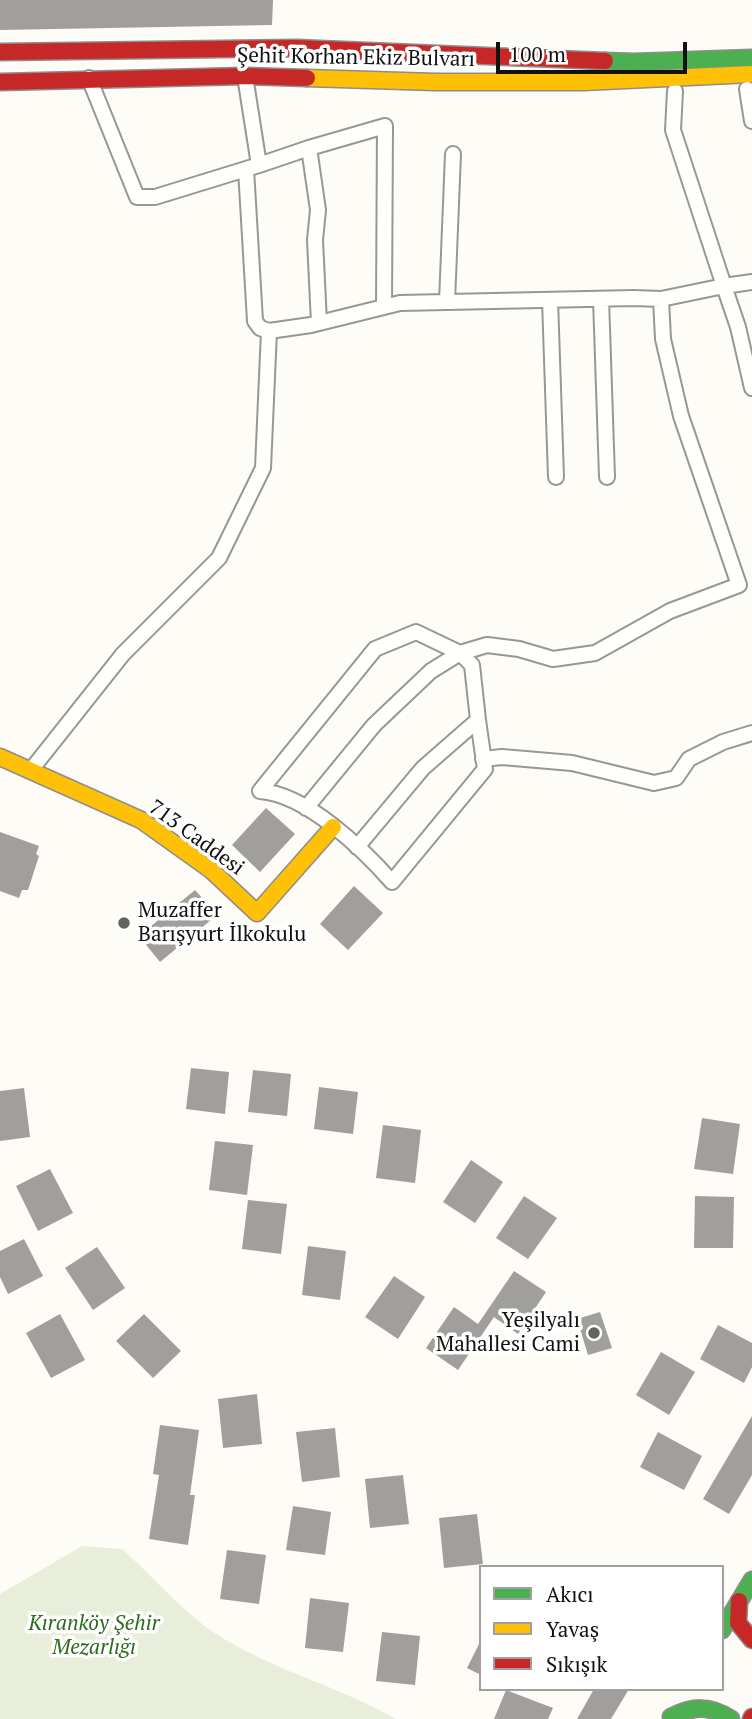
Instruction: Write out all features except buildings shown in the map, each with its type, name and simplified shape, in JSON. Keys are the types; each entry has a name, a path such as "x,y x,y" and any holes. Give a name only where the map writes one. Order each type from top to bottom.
{"main road":[{"path":"549,58 752,42"},
{"name":"Şehit Korhan Ekiz Bulvarı","path":"0,52 296,48 634,62 752,58"},
{"name":"Şehit Korhan Ekiz Bulvarı","path":"0,82 245,76 435,82 750,84"},
{"path":"584,82 675,91 750,84"},
{"name":"713 Caddesi","path":"0,757 141,820 211,870 257,913 333,827"},
{"path":"724,1627 752,1580"},
{"path":"740,1601 736,1618 739,1627 752,1640"},
{"path":"670,1718 682,1699"},
{"path":"670,1718 696,1706 721,1711 731,1719"}],"street":[{"path":"245,76 252,167 255,321 260,328 269,331 319,323 400,303 661,299 752,282"},
{"path":"89,78 137,197 155,197 385,126 384,307"},
{"path":"750,84 752,121"},
{"path":"675,91 673,130 738,327 752,388"},
{"path":"309,148 318,210 315,240 319,323"},
{"path":"447,302 453,154"},
{"path":"601,299 607,477"},
{"path":"306,808 374,725 431,671 460,653 487,645 519,649 553,659 595,653 670,611 745,582 681,416 663,339 661,299"},
{"path":"550,300 556,477"},
{"path":"31,770 122,654 219,558 263,468 269,331"},
{"path":"416,632 460,653 472,666 485,769 392,882 373,860 317,813 270,792 260,791 375,649 416,632"},
{"path":"358,847 423,768 478,720"},
{"path":"483,759 502,757 572,762 654,783 676,778 689,759 723,741 752,733"}],"green space":[{"name":"Kıranköy Şehir Mezarlığı","path":"82,1546 122,1549 184,1609 211,1631 268,1661 396,1719 0,1719 0,1594"}],"traffic: fast":[{"path":"605,61 752,58"},
{"path":"724,1627 752,1580"},
{"path":"671,1717 694,1709 709,1709 731,1719"}],"traffic: slow":[{"path":"307,78 435,82 584,82 752,74"},
{"path":"0,757 141,820 211,870 257,913 333,827"}],"traffic: jam":[{"path":"0,52 296,48 605,61"},
{"path":"0,82 245,76 307,78"},
{"path":"739,1601 738,1623 752,1640"}],"place":[{"name":"Muzaffer Barışyurt İlkokulu","path":"124,923"},
{"name":"Yeşilyalı Mahallesi Cami","path":"594,1333"}]}
